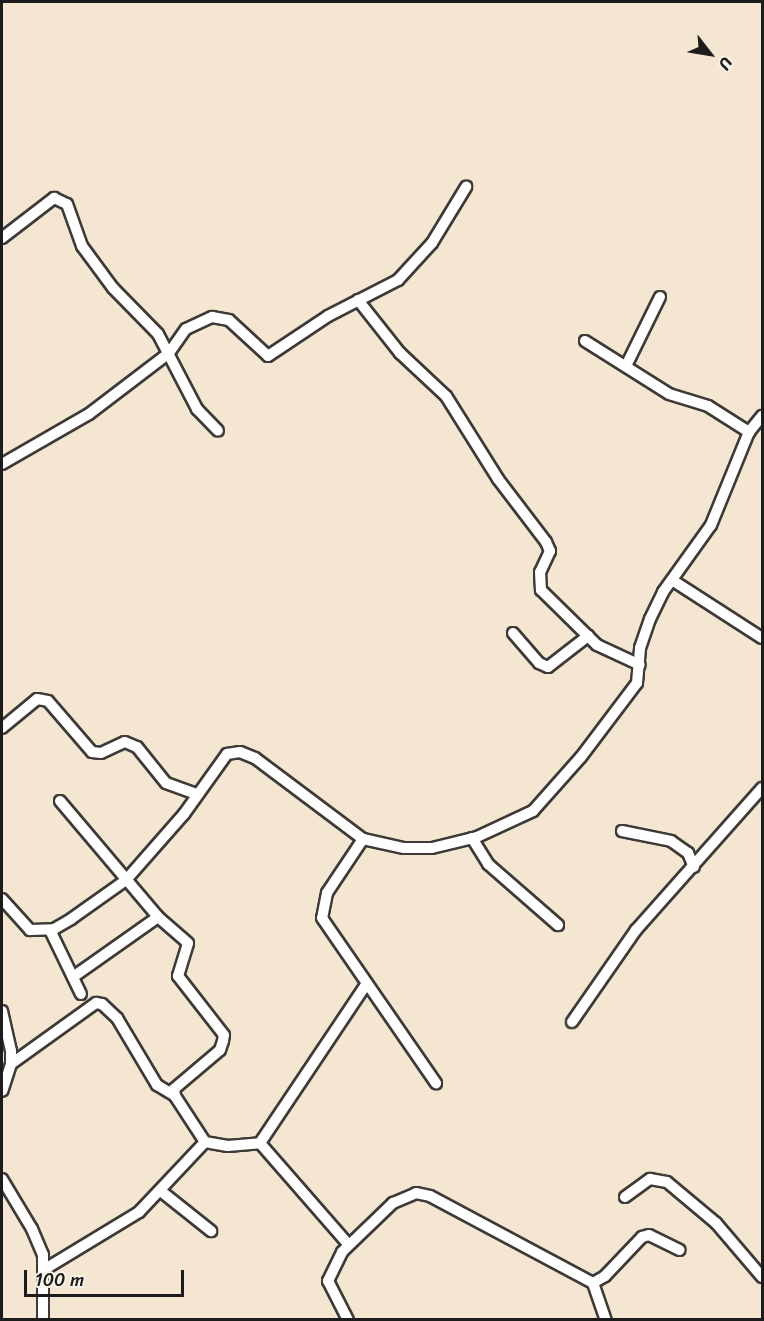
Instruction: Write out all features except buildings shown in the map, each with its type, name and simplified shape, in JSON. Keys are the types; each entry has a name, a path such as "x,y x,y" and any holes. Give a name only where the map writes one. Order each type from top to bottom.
{"street":[{"path":"2,464 89,414 169,353 186,329 212,317 237,325 268,356 358,300 398,280 432,243 466,187"},
{"path":"2,238 54,198 67,204 82,246 113,288 158,334 197,409 218,430"},
{"path":"626,366 660,297"},
{"path":"358,300 400,353 446,396 498,479 546,542 550,551 540,572 541,590 588,636 640,665"},
{"path":"585,341 669,394 708,406 749,432"},
{"path":"2,899 30,930 50,930 126,880 198,794 227,754 240,752 283,776 338,823 363,839 404,848 432,848 472,838 520,819 546,800 637,683 640,648 651,619 672,580 711,525 749,432 762,416"},
{"path":"672,580 762,638"},
{"path":"513,633 539,663 548,668 588,636"},
{"path":"2,728 37,699 48,701 92,752 101,753 125,742 131,744 166,783 198,794"},
{"path":"572,1022 636,930 762,788"},
{"path":"60,801 158,917 188,943 178,975 224,1035 220,1050 176,1085 175,1096"},
{"path":"622,831 671,841 688,853 694,867"},
{"path":"472,838 488,864 558,925"},
{"path":"363,839 327,893 321,918 436,1083"},
{"path":"73,977 158,917"},
{"path":"50,930 81,994"},
{"path":"260,1143 367,983"},
{"path":"11,1064 96,1003 102,1004 117,1018 157,1085 175,1096 205,1142 228,1146 260,1143"},
{"path":"2,1011 7,1024 11,1064 2,1091"},
{"path":"45,1269 119,1226 162,1192 205,1142"},
{"path":"260,1143 348,1244"},
{"path":"2,1179 32,1229 45,1269 43,1320"},
{"path":"625,1197 650,1179 667,1182 716,1222 762,1276"},
{"path":"162,1192 211,1231"},
{"path":"348,1320 328,1281 348,1244 393,1203 416,1193 430,1196 593,1283 606,1320"},
{"path":"593,1283 605,1276 642,1237 649,1235 680,1250"}]}
